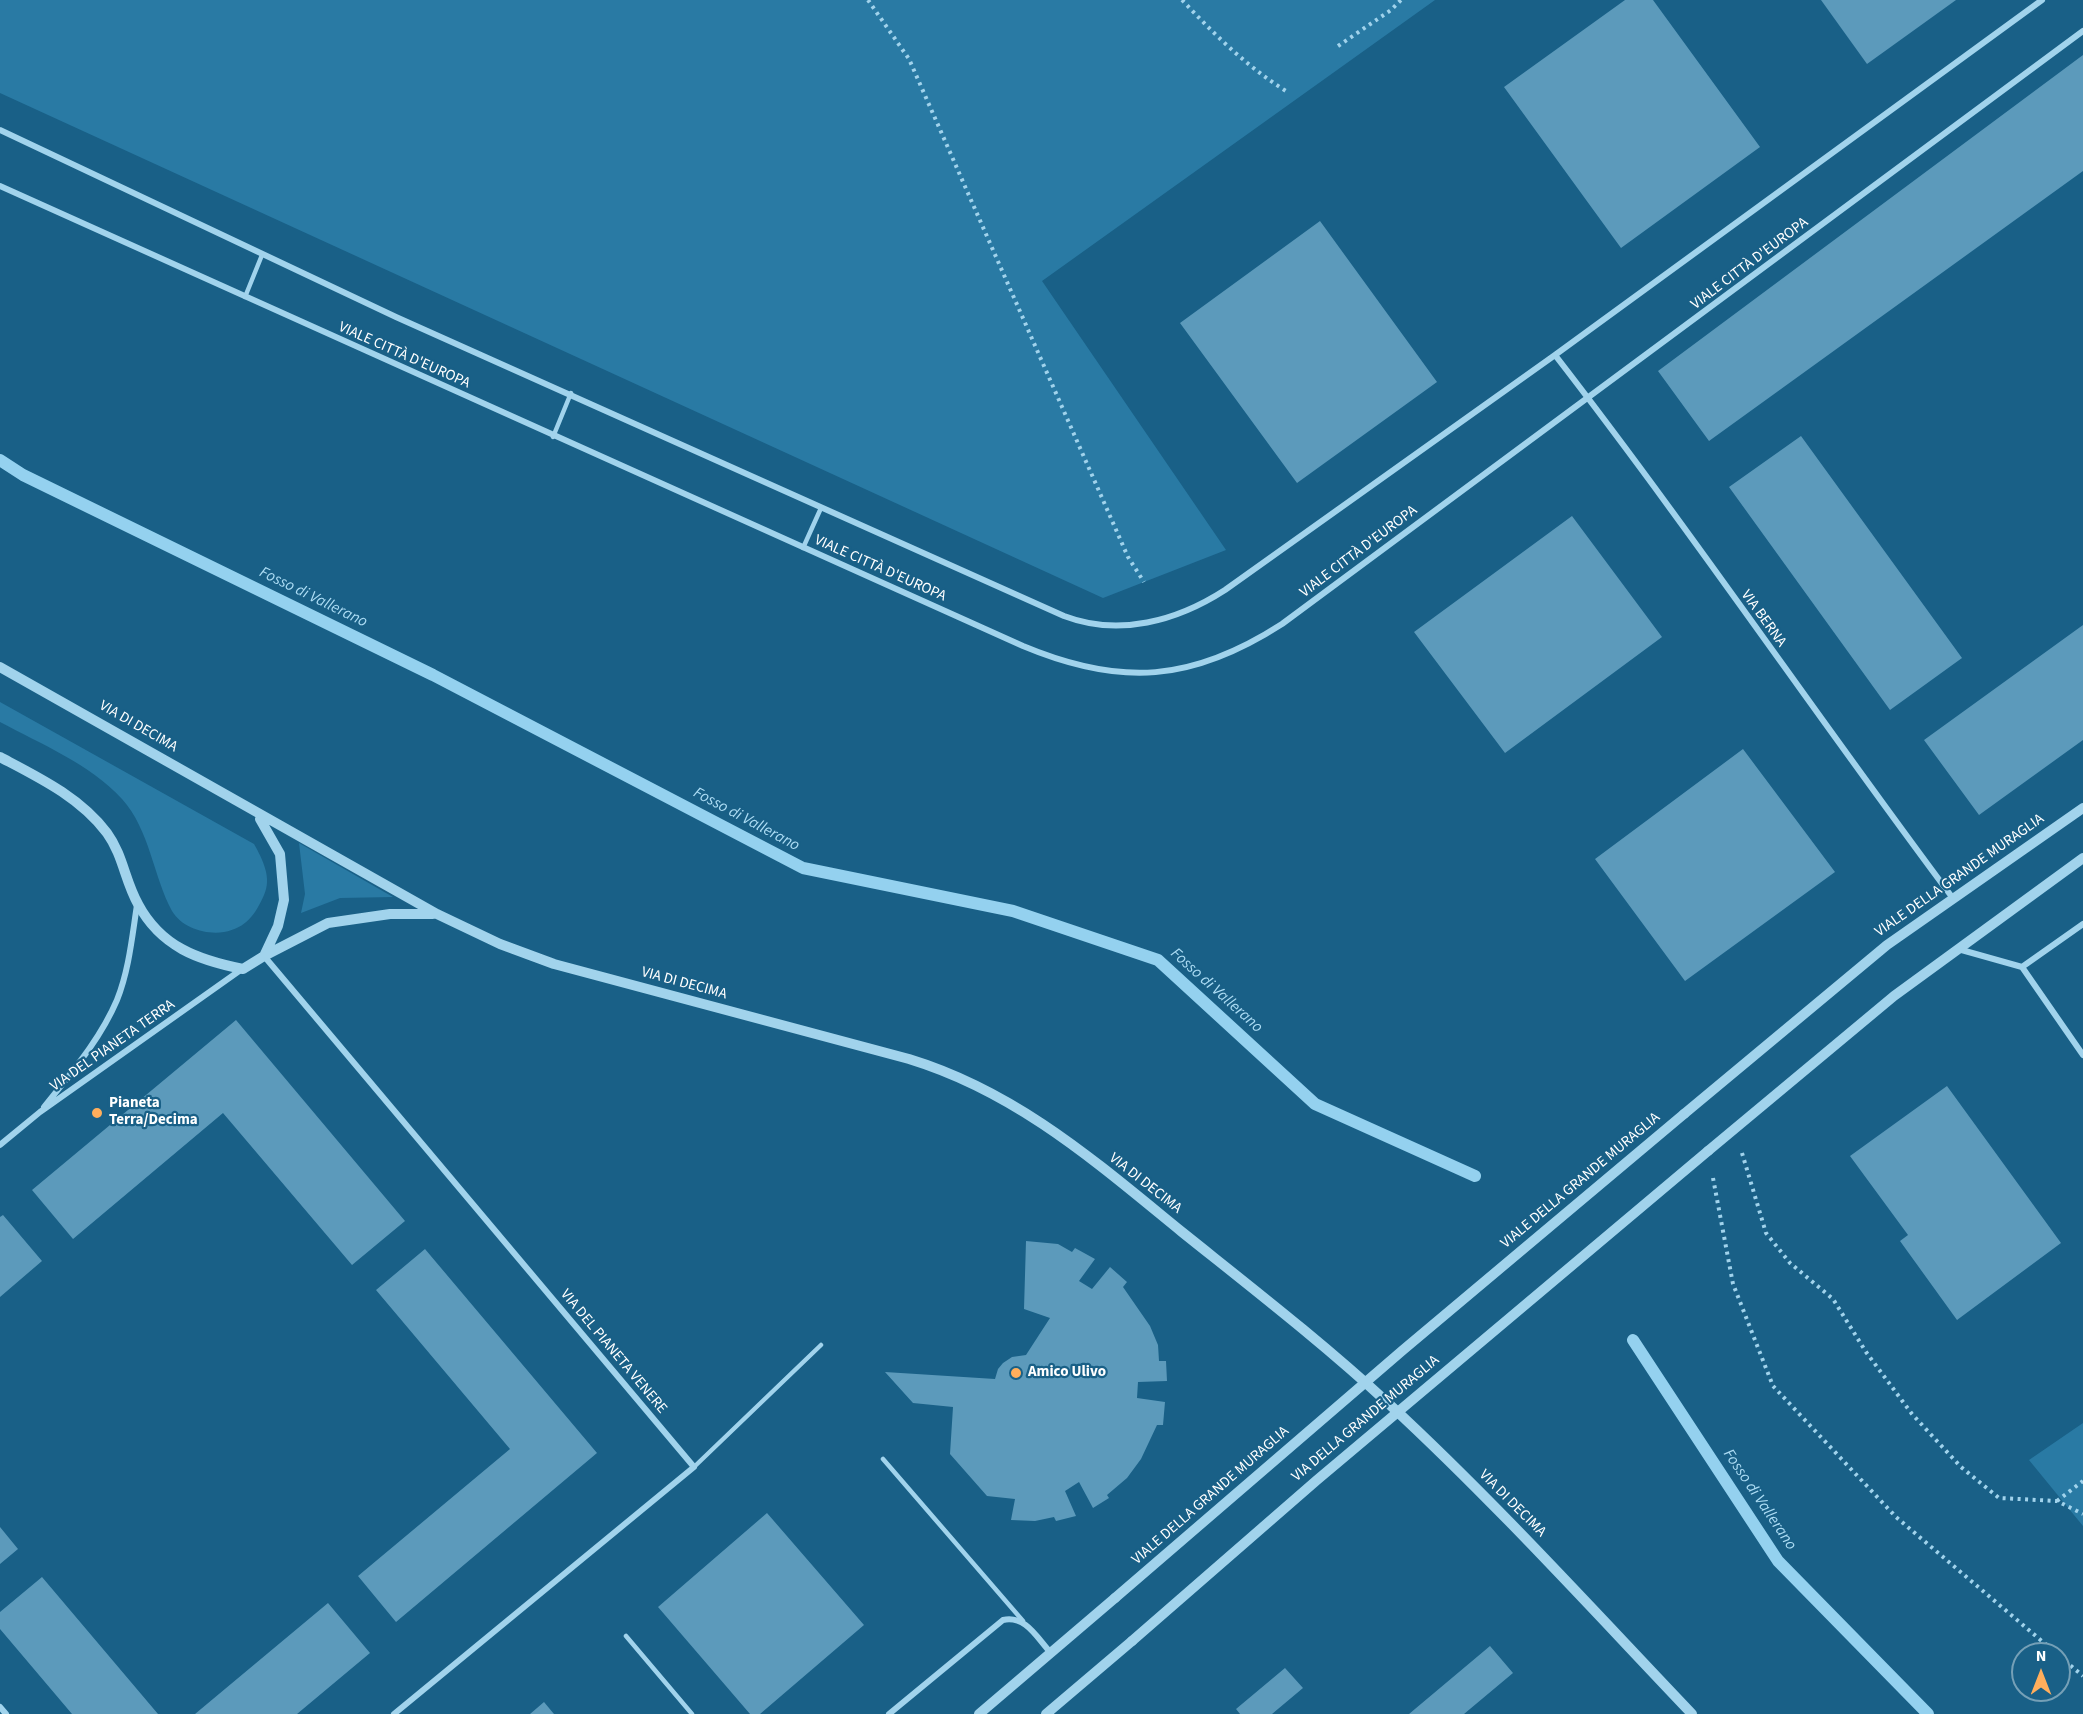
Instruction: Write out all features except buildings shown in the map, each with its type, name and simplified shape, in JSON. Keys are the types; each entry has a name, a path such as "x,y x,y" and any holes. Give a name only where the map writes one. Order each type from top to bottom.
{"street":[{"name":"VIALE CITTÀ D'EUROPA","path":"0,130 396,317 571,393 821,508 1076,621 1121,626 1159,621 1196,608 1225,590 1555,355 2042,0"},
{"name":"VIALE CITTÀ D'EUROPA","path":"0,186 553,437 1065,662 1106,672 1148,674 1177,669 1224,656 1282,624 2083,31"},
{"name":"VIA BERNA","path":"1555,355 1885,810 1952,897"},
{"name":"VIA DI DECIMA","path":"0,668 123,735 259,816 436,915 500,944 554,964 934,1066 1007,1099 1139,1197 1351,1369 1431,1444 1529,1542 1692,1714"},
{"path":"0,757 60,790 94,819 116,846 137,904 155,928 183,952 215,963 243,969"},
{"name":"VIALE DELLA GRANDE MURAGLIA","path":"1051,1653 1412,1342 1870,959 1952,897 2083,808"},
{"path":"259,816 280,854 284,885 278,927 264,956"},
{"path":"1708,1151 1894,996 2083,858"},
{"path":"40,1112 97,1038 116,1001 131,948 137,904"},
{"name":"VIA DI DECIMA","path":"243,969 328,923 390,914 436,915"},
{"path":"2022,967 2083,924"},
{"path":"1957,949 2022,967 2083,1055"},
{"name":"VIA DEL PIANETA VENERE","path":"264,956 694,1467"},
{"name":"VIA DEL PIANETA TERRA","path":"0,1145 40,1112 243,969"},
{"name":"VIA DELLA GRANDE MURAGLIA","path":"1046,1714 1317,1480 1708,1151"},
{"path":"394,1714 694,1467"},
{"path":"890,1714 995,1625 1013,1618 1023,1621 1051,1653 979,1714"},
{"path":"0,1707 6,1714"}],"lane":[{"path":"245,297 262,255"},
{"path":"553,437 571,393"},
{"path":"803,548 821,508"},
{"path":"694,1467 821,1345"},
{"path":"883,1459 1023,1621"},
{"path":"626,1636 692,1714"}],"path":[{"path":"868,0 909,59 1128,557 1144,582"},
{"path":"1182,0 1223,44 1265,78 1286,91"},
{"path":"1338,46 1391,10 1401,0"},
{"path":"1734,1130 1766,1233 1790,1263 1833,1299 1866,1352 1912,1414 1961,1467 1999,1498 2057,1501 2083,1514"},
{"path":"1708,1151 1733,1284 1773,1386 1896,1517 2043,1642"},
{"path":"2057,1501 2083,1481"},
{"path":"2071,1666 2083,1676"}],"shaded area":[{"path":"0,0 1435,0 1042,281 1226,550 1103,598 0,93"},
{"path":"0,702 254,844 263,863 267,882 261,902 249,919 232,930 217,933 195,929 176,917 166,897 139,825 122,799 80,765 0,722"},
{"path":"299,843 393,897 340,898 301,913 305,894"},
{"path":"2083,1423 2083,1526 2029,1460"}],"waterway":[{"name":"Fosso di Vallerano","path":"0,460 23,475 433,675 803,868 1013,911 1158,960 1315,1104 1475,1176"},
{"name":"Fosso di Vallerano","path":"1633,1340 1778,1561 1928,1714"}],"place":[{"name":"Pianeta Terra/Decima","path":"97,1113"},
{"name":"Amico Ulivo","path":"1016,1373"}]}
